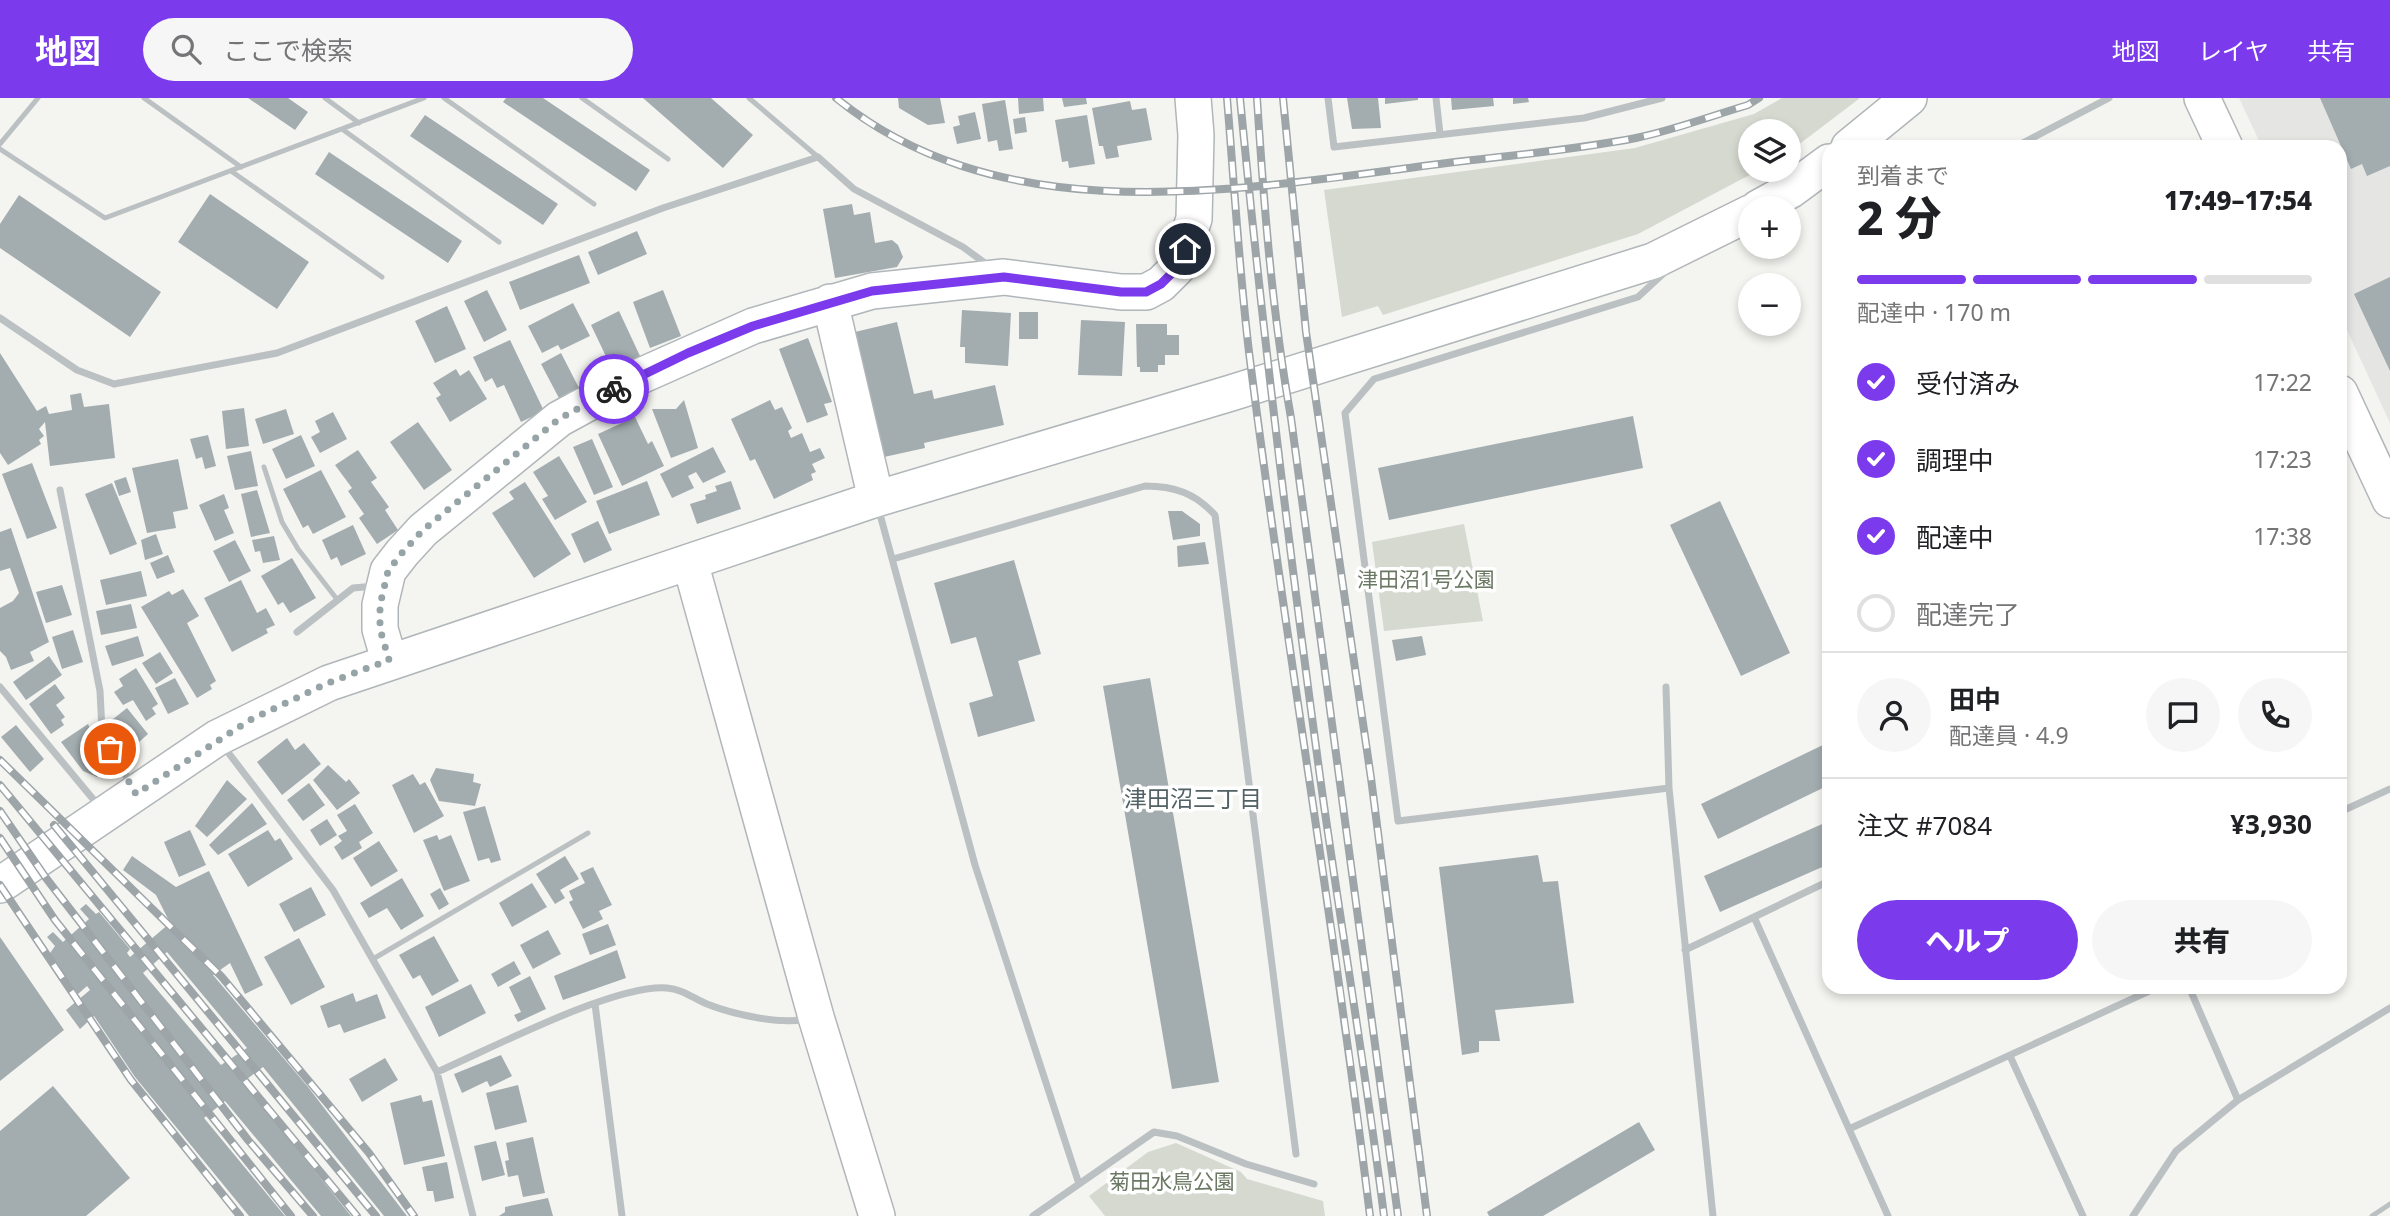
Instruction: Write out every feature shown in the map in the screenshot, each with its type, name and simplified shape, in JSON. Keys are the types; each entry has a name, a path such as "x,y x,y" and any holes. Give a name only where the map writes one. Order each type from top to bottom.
{"street":[{"path":"1176,98 1196,135"},
{"path":"389,660 380,629 383,587 388,571 423,530 559,419 688,353 753,326 872,291 1004,277 1121,292 1146,292 1161,284 1177,268 1194,219 1196,135 1193,98"},
{"path":"1328,98 1334,147 1584,118 1662,98"},
{"path":"1436,98 1440,134"},
{"path":"1858,140 1909,98"},
{"path":"2028,140 2109,98"},
{"path":"2202,98 2222,140"},
{"path":"0,318 78,370 114,384 277,353 663,208 818,157 854,189 963,247 1004,277"},
{"path":"1790,196 1822,168"},
{"path":"0,885 217,738 328,683 389,660 876,499 1245,389 1653,261 1738,219"},
{"path":"1669,788 1398,821 1345,413 1374,379 1638,297 1660,275 1671,270"},
{"path":"830,302 876,499 975,865 1079,1184"},
{"path":"2347,408 2390,500"},
{"path":"892,559 1145,486 1167,486 1186,492 1205,503 1215,515 1296,1154"},
{"path":"61,490 100,691 102,731 136,794"},
{"path":"690,562 816,1017 877,1216"},
{"path":"297,632 336,598 353,588 383,587"},
{"path":"0,687 106,814"},
{"path":"1666,687 1669,788 1713,1216"},
{"path":"217,738 315,864 373,959 437,1073 472,1216"},
{"path":"2347,809 2390,789"},
{"path":"1685,950 1822,884"},
{"path":"1754,917 1888,1216"},
{"path":"437,1073 595,1003 638,990 681,990 708,1004 784,1022 816,1017"},
{"path":"1849,1129 2143,994"},
{"path":"2192,994 2238,1100"},
{"path":"595,1003 622,1216"},
{"path":"2133,1216 2176,1152 2238,1100 2390,1008"},
{"path":"2010,1056 2083,1216"},
{"path":"1033,1216 1154,1132 1177,1136 1246,1164 1314,1184"}],"lane":[{"path":"38,98 0,146 105,218 424,98"},
{"path":"144,98 241,167"},
{"path":"325,98 359,122"},
{"path":"444,98 594,204"},
{"path":"582,98 668,159"},
{"path":"748,98 818,157"},
{"path":"342,129 499,242"},
{"path":"231,171 382,277"},
{"path":"264,467 282,522 298,549 336,598"},
{"path":"373,959 588,833"},
{"path":"2372,1216 2390,1204"}],"shaded area":[{"path":"2239,98 2390,98 2390,423 2347,330 2347,140 2259,140"}],"green space":[{"path":"1782,98 1860,98 1801,143 1801,119 1738,119 1738,181 1638,234 1383,315 1378,306 1342,317 1324,190 1635,148 1754,114"},
{"name":"津田沼1号公園","path":"1464,524 1483,621 1384,631 1372,542"},
{"name":"菊田水鳥公園","path":"1176,1143 1241,1172 1247,1179 1323,1201 1325,1216 1105,1216 1089,1196 1148,1152"}],"building":[{"path":"248,98 288,98 308,112 295,130"},
{"path":"506,98 543,98 650,170 636,191 503,102"},
{"path":"643,98 711,98 753,135 723,168"},
{"path":"898,98 940,98 945,123 928,125 899,108"},
{"path":"1018,98 1043,98 1044,111 1019,114"},
{"path":"1062,98 1086,98 1087,104 1064,107"},
{"path":"1347,98 1378,98 1381,128 1352,129"},
{"path":"1385,98 1418,98 1418,100 1385,104"},
{"path":"1451,98 1493,98 1494,106 1452,110"},
{"path":"1513,98 1528,98 1529,102 1513,104"},
{"path":"2320,98 2390,98 2390,166 2367,176 2362,164 2351,169 2347,160 2347,140 2338,140"},
{"path":"1005,100 1013,149 999,151 997,140 988,142 982,104"},
{"path":"1130,101 1132,110 1146,108 1152,140 1117,146 1119,157 1106,159 1103,146 1099,146 1092,108"},
{"path":"975,112 981,139 957,144 953,127 960,125 958,116"},
{"path":"425,115 558,204 543,225 410,136"},
{"path":"1087,115 1095,164 1069,168 1068,161 1062,162 1055,120"},
{"path":"1025,117 1027,132 1015,134 1013,119"},
{"path":"329,152 462,241 448,263 315,174"},
{"path":"210,194 309,262 277,309 178,242"},
{"path":"19,195 161,292 130,337 0,248 0,224"},
{"path":"852,204 854,215 870,212 875,243 892,240 898,245 903,257 897,267 835,278 823,209"},
{"path":"637,231 647,254 598,275 588,252"},
{"path":"579,255 590,283 520,310 509,282"},
{"path":"2390,277 2390,371 2354,294"},
{"path":"487,290 507,330 484,342 464,301"},
{"path":"663,290 681,336 650,348 633,302"},
{"path":"573,303 590,336 561,350 558,345 542,353 528,326"},
{"path":"447,306 466,349 435,363 415,321"},
{"path":"962,310 1011,313 1008,366 965,363 965,347 960,347"},
{"path":"619,311 640,356 612,369 591,325"},
{"path":"1019,312 1038,312 1038,339 1019,339"},
{"path":"1081,320 1125,322 1122,376 1078,375"},
{"path":"897,322 914,394 932,390 934,399 995,385 1004,425 924,443 925,448 884,457 855,332"},
{"path":"1136,324 1167,324 1167,335 1179,335 1179,355 1165,355 1165,365 1158,365 1158,372 1140,372 1140,367 1137,367"},
{"path":"808,338 832,402 824,404 828,415 807,423 779,349"},
{"path":"510,340 544,411 521,422 504,385 497,388 492,378 485,382 473,357"},
{"path":"0,353 37,411 46,406 49,414 72,410 70,395 81,393 84,407 109,404 115,458 50,466 45,422 39,429 44,436 39,440 41,444 8,465 0,453"},
{"path":"561,353 580,390 560,400 541,364"},
{"path":"456,369 460,376 469,370 487,399 450,422 436,398 441,395 433,383"},
{"path":"684,400 698,448 671,458 652,409 676,409"},
{"path":"770,400 775,410 782,407 792,428 788,431 791,438 802,433 810,452 820,448 825,458 812,464 816,472 811,474 813,480 774,499 755,459 750,461 731,419"},
{"path":"244,408 249,446 226,449 222,411"},
{"path":"286,409 294,434 263,444 255,419"},
{"path":"333,412 347,439 320,453 311,437 320,432 315,421"},
{"path":"1633,416 1643,468 1389,520 1378,468"},
{"path":"635,417 648,444 652,441 664,466 622,486 598,434"},
{"path":"418,422 452,470 424,490 390,442"},
{"path":"208,435 216,466 205,469 202,457 196,459 190,439"},
{"path":"301,435 315,466 286,479 272,449"},
{"path":"592,439 613,487 594,495 573,447"},
{"path":"713,447 726,472 703,483 696,472 688,476 694,488 672,498 660,474"},
{"path":"358,450 377,478 371,482 389,507 385,510 398,530 377,544 359,518 364,514 348,491 352,488 335,465"},
{"path":"251,451 258,486 235,490 227,456"},
{"path":"559,456 587,502 555,520 542,499 548,496 533,472"},
{"path":"178,459 188,509 173,512 176,528 147,533 132,468"},
{"path":"32,463 57,528 27,539 2,474"},
{"path":"321,470 346,517 313,534 308,525 303,528 283,489"},
{"path":"126,477 131,492 119,496 114,481"},
{"path":"647,481 660,515 609,534 596,501"},
{"path":"731,481 741,509 697,524 690,504 706,499 705,495 717,491 715,486"},
{"path":"525,482 571,554 534,578 492,513 514,499 509,492"},
{"path":"112,483 137,544 110,555 85,494"},
{"path":"257,490 270,533 251,537 241,494"},
{"path":"224,494 229,508 224,510 234,533 215,541 199,505"},
{"path":"1720,501 1790,653 1741,676 1670,525"},
{"path":"1168,511 1182,511 1200,524 1200,536 1173,540"},
{"path":"598,521 612,550 584,563 571,534"},
{"path":"353,525 366,554 341,566 337,557 331,560 322,540"},
{"path":"11,528 49,642 30,652 34,661 11,670 6,657 0,651 0,608 13,601 19,593 10,568 0,571 0,532"},
{"path":"156,534 163,554 145,560 141,540"},
{"path":"274,536 280,560 263,563 260,551 255,552 252,540"},
{"path":"235,540 251,571 229,582 213,551"},
{"path":"1205,542 1209,564 1178,567 1177,546"},
{"path":"168,555 175,572 157,579 150,563"},
{"path":"292,558 316,598 290,613 283,602 278,605 261,576"},
{"path":"1014,560 1041,654 1018,661 1035,721 978,737 969,703 993,696 976,637 951,644 934,583"},
{"path":"141,571 147,596 106,605 100,580"},
{"path":"241,580 257,613 266,608 275,625 266,629 268,633 232,652 204,598"},
{"path":"62,585 72,615 46,623 36,592"},
{"path":"183,589 199,616 187,623 216,681 210,685 212,689 197,698 141,607 169,591 172,595"},
{"path":"131,604 137,628 101,635 96,611"},
{"path":"73,630 83,662 62,669 52,637"},
{"path":"138,636 144,656 112,666 105,646"},
{"path":"1422,636 1426,655 1396,661 1392,640"},
{"path":"160,652 173,673 156,684 142,663"},
{"path":"49,656 62,675 26,700 13,682"},
{"path":"136,668 158,704 152,708 156,714 146,721 133,700 123,705 114,692 123,686 119,679"},
{"path":"175,678 189,704 168,714 155,688"},
{"path":"1150,678 1219,1082 1172,1089 1103,686"},
{"path":"55,684 65,698 56,705 65,717 61,720 64,725 51,734 29,704"},
{"path":"127,708 148,734 130,750 108,723"},
{"path":"88,724 107,767 97,777 83,771 61,742"},
{"path":"16,725 44,759 30,772 1,737"},
{"path":"287,738 295,750 304,743 321,764 282,795 257,762"},
{"path":"1822,745 1822,788 1718,839 1701,804"},
{"path":"328,765 346,782 349,779 360,793 337,810 313,780"},
{"path":"436,768 474,774 473,782 481,784 475,806 439,801 430,780"},
{"path":"413,774 420,785 425,782 444,816 414,833 392,785"},
{"path":"227,780 247,799 207,837 195,826"},
{"path":"309,783 325,805 303,821 287,800"},
{"path":"252,803 267,824 218,855 209,845"},
{"path":"355,804 373,833 359,842 362,848 342,860 334,847 342,841 338,836 347,831 337,815"},
{"path":"485,806 501,860 491,863 489,858 478,861 463,812"},
{"path":"327,819 337,835 320,846 310,830"},
{"path":"1822,824 1822,867 1720,912 1704,876"},
{"path":"190,830 206,865 179,877 164,842"},
{"path":"268,830 275,841 280,838 293,859 248,887 228,854"},
{"path":"437,835 439,840 451,835 470,881 444,891 423,840"},
{"path":"379,841 398,871 371,887 353,858"},
{"path":"1538,855 1543,882 1558,881 1574,1003 1495,1010 1500,1041 1479,1041 1479,1052 1462,1055 1439,867"},
{"path":"132,856 176,887 209,871 263,985 245,994 230,963 213,975 308,1087 407,1216 384,1216 263,1067 243,1082 351,1216 321,1216 225,1101 204,1118 285,1216 249,1216 135,1077 94,1016 80,1029 66,1010 90,990 87,986 78,994 48,956 55,946 47,937 53,932 63,942 89,919 80,909 86,904 96,914 99,912 130,949 127,953 130,957 170,923 156,895 123,870","holes":["167,952 247,1048 221,1065 143,973"]},
{"path":"565,856 579,879 560,890 565,898 555,904 536,874"},
{"path":"593,867 612,905 599,911 603,919 583,929 569,902 573,900 569,891 585,883 580,873"},
{"path":"402,878 424,916 401,930 387,908 369,918 360,903"},
{"path":"532,883 547,907 512,927 499,903"},
{"path":"311,887 326,915 294,932 279,904"},
{"path":"440,888 449,904 439,910 430,894"},
{"path":"608,924 616,945 590,955 582,934"},
{"path":"548,930 561,954 533,969 520,945"},
{"path":"434,936 459,981 432,996 420,975 413,979 399,955"},
{"path":"0,937 64,1030 0,1081"},
{"path":"299,938 325,987 291,1005 264,957"},
{"path":"617,950 626,978 563,1000 554,976"},
{"path":"514,961 521,974 498,987 491,974"},
{"path":"530,976 546,1009 518,1022 514,1015 521,1012 509,987"},
{"path":"471,984 486,1013 439,1037 425,1007"},
{"path":"353,993 356,1002 377,994 386,1018 344,1033 340,1024 328,1028 320,1006"},
{"path":"501,1055 512,1076 490,1087 487,1081 462,1093 454,1074"},
{"path":"385,1058 398,1080 362,1102 349,1079"},
{"path":"518,1085 527,1122 495,1130 486,1093"},
{"path":"53,1086 130,1178 86,1216 0,1216 0,1131"},
{"path":"421,1095 423,1102 432,1100 445,1156 404,1165 390,1103"},
{"path":"1639,1122 1655,1150 1543,1216 1489,1216 1487,1212"},
{"path":"533,1137 545,1193 523,1197 518,1175 508,1177 506,1143"},
{"path":"496,1141 505,1175 482,1181 474,1146"},
{"path":"447,1162 454,1198 435,1202 433,1191 427,1191 422,1167"},
{"path":"548,1198 553,1216 499,1216 505,1212 505,1207"}],"railway":[{"path":"836,98 900,140 968,168 1041,184 1116,191 1192,191 1268,185 1582,147 1664,131 1748,105 1759,98"},
{"path":"1227,98 1249,352 1370,1216"},
{"path":"1240,98 1298,613 1384,1216"},
{"path":"1257,98 1274,299 1398,1216"},
{"path":"1283,98 1306,332 1371,778 1427,1216"},
{"path":"0,760 221,976 369,1153 414,1216"},
{"path":"0,785 357,1216"},
{"path":"0,811 46,878 248,1140 313,1216"},
{"path":"54,825 376,1216"},
{"path":"0,838 55,920 291,1216"},
{"path":"0,885 131,1080 240,1216"}],"way so far":[{"path":"110,749 136,794 217,738 250,720 328,683 389,660 380,629 380,605 388,571 402,553 423,530 559,419 614,389"}],"district":[{"name":"津田沼三丁目","path":"1193,798"}],"route":[{"path":"614,389 688,353 753,326 872,291 1004,277 1121,292 1146,292 1161,284 1177,268 1185,249"}]}
